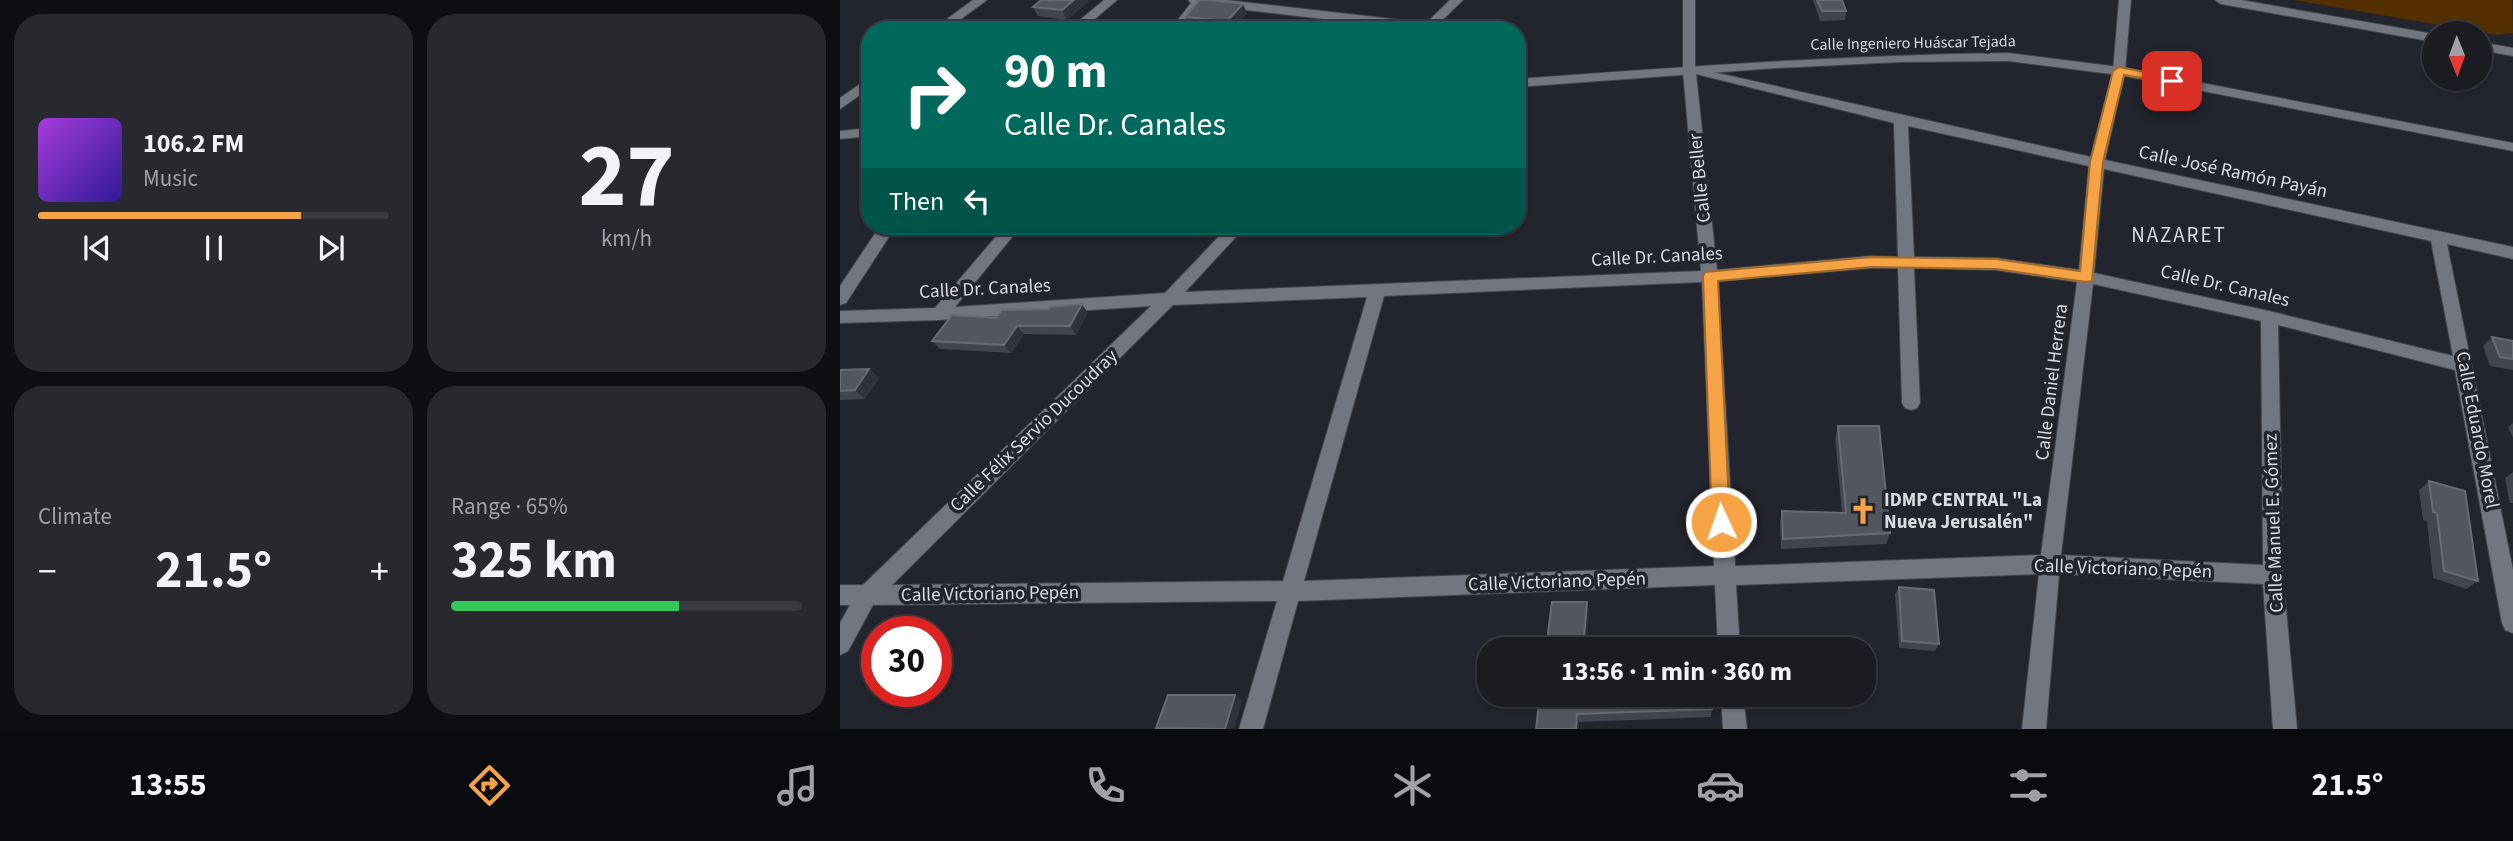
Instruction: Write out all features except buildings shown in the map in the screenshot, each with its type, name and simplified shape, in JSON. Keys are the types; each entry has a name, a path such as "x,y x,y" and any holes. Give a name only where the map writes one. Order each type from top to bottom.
{"street":[{"path":"951,21 981,0"},
{"path":"1084,21 1111,0"},
{"path":"1194,0 1364,21"},
{"path":"1183,21 1200,0"},
{"path":"1435,21 1457,0"},
{"name":"Calle Beller","path":"1689,0 1710,276 1728,637"},
{"name":"Calle Daniel Herrera","path":"2034,729 2050,564 2086,277 2096,162 2119,71 2125,0"},
{"path":"2221,0 2422,36"},
{"path":"2492,48 2513,52"},
{"name":"Calle Ingeniero Huáscar Tejada","path":"1526,82 1900,58 2008,57 2119,71 2513,146"},
{"name":"Calle José Ramón Payán","path":"1694,72 1901,120 2513,253"},
{"path":"840,105 861,88"},
{"path":"1901,120 1911,403"},
{"path":"840,135 861,133"},
{"path":"840,299 882,235"},
{"path":"939,314 1005,235"},
{"name":"Calle Félix Servio Ducoudray","path":"840,644 867,595 1169,299 1229,235"},
{"name":"Calle Eduardo Morel","path":"2438,236 2513,623"},
{"name":"Calle Dr. Canales","path":"840,317 939,314 1169,299 1710,276 1871,262 1996,264 2086,277 2269,317 2465,366"},
{"path":"1251,729 1377,290"},
{"name":"Calle Manuel E. Gómez","path":"2269,317 2273,575 2285,729"},
{"name":"Calle Victoriano Pepén","path":"840,596 1292,591 2050,564 2273,575"},
{"path":"1733,707 1734,729"}],"shaded area":[{"path":"2294,0 2512,0 2513,33 2492,34 2492,21 2422,22"}],"place":[{"name":"IDMP CENTRAL \"La Nueva Jerusalén\"","path":"1863,511"}],"district":[{"name":"NAZARET","path":"2179,235"}],"route":[{"path":"1721,522 1710,276 1871,262 1996,264 2086,277 2096,162 2119,71 2172,81"}]}
